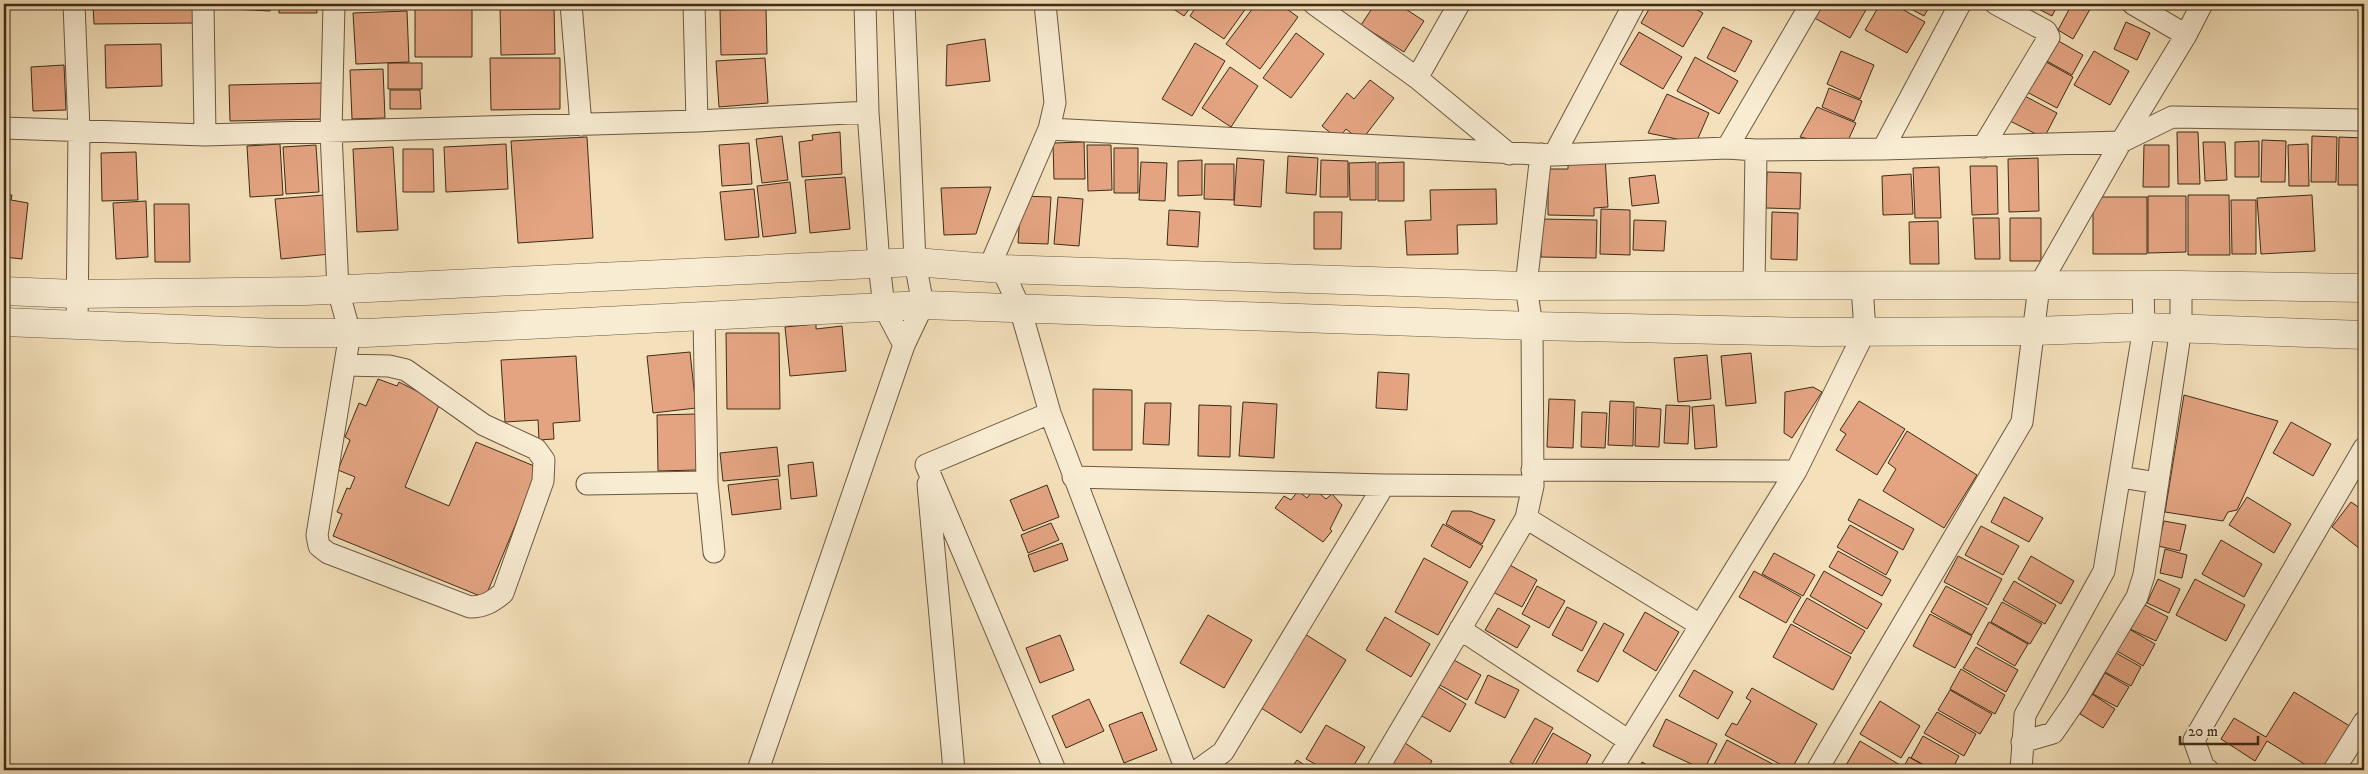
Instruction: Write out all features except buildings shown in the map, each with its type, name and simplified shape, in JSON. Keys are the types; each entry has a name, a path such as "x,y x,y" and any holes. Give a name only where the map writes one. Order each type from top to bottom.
{"street":[{"path":"74,4 79,130 77,326"},
{"path":"203,4 206,135"},
{"path":"334,4 331,132 338,290 350,333 317,535 319,546 328,553 470,607 481,607 491,603 503,593 543,481 544,460 536,449 484,425 406,370 389,366 345,365"},
{"path":"571,4 581,125"},
{"path":"694,4 697,121"},
{"path":"865,4 868,112 879,264 884,307 904,346"},
{"path":"758,770 904,346 923,305 915,262 904,4"},
{"path":"996,268 1049,129 1055,103 1045,4"},
{"path":"1314,4 1416,78 1509,154"},
{"path":"1416,78 1459,4"},
{"path":"1377,770 1526,518 1533,478 1532,326 1526,286 1547,154 1634,4"},
{"path":"1727,148 1811,4"},
{"path":"1883,149 1960,4"},
{"path":"1983,147 2049,37 2046,31 1996,4"},
{"path":"2133,4 2186,35"},
{"path":"1817,770 2022,422 2040,286 2121,142 2186,35 2202,4"},
{"path":"4,128 206,135 697,121 868,112"},
{"path":"1049,129 1509,154 1547,154 1727,148 1756,150 1883,149 2121,142 2172,117 2364,120"},
{"path":"1754,286 1756,150"},
{"path":"4,291 76,294 338,290 915,262 996,268 1526,286 2181,285 2364,288"},
{"path":"996,268 1020,308 1050,413 1186,770"},
{"path":"2017,761 2053,733 2075,701 2136,597 2144,575 2181,328 2181,285"},
{"path":"1611,770 1796,471 1865,331 1862,286"},
{"path":"2017,761 2025,715 2104,571 2144,327 2143,286"},
{"path":"4,322 278,333 350,333 923,305 1532,326 1865,331 2034,331 2144,327 2364,335"},
{"path":"704,316 706,482 714,552"},
{"path":"926,465 1050,413"},
{"path":"2188,770 2194,740 2364,448"},
{"path":"926,465 953,770"},
{"path":"926,465 1055,770"},
{"path":"1073,477 1384,485 1533,478 1796,471"},
{"path":"2120,477 2158,483"},
{"path":"586,484 706,482"},
{"path":"1198,770 1222,752 1384,485"},
{"path":"1526,518 1700,625"},
{"path":"1460,629 1629,741"},
{"path":"2334,770 2364,722"},
{"path":"2194,740 2204,768 2208,770"}]}
